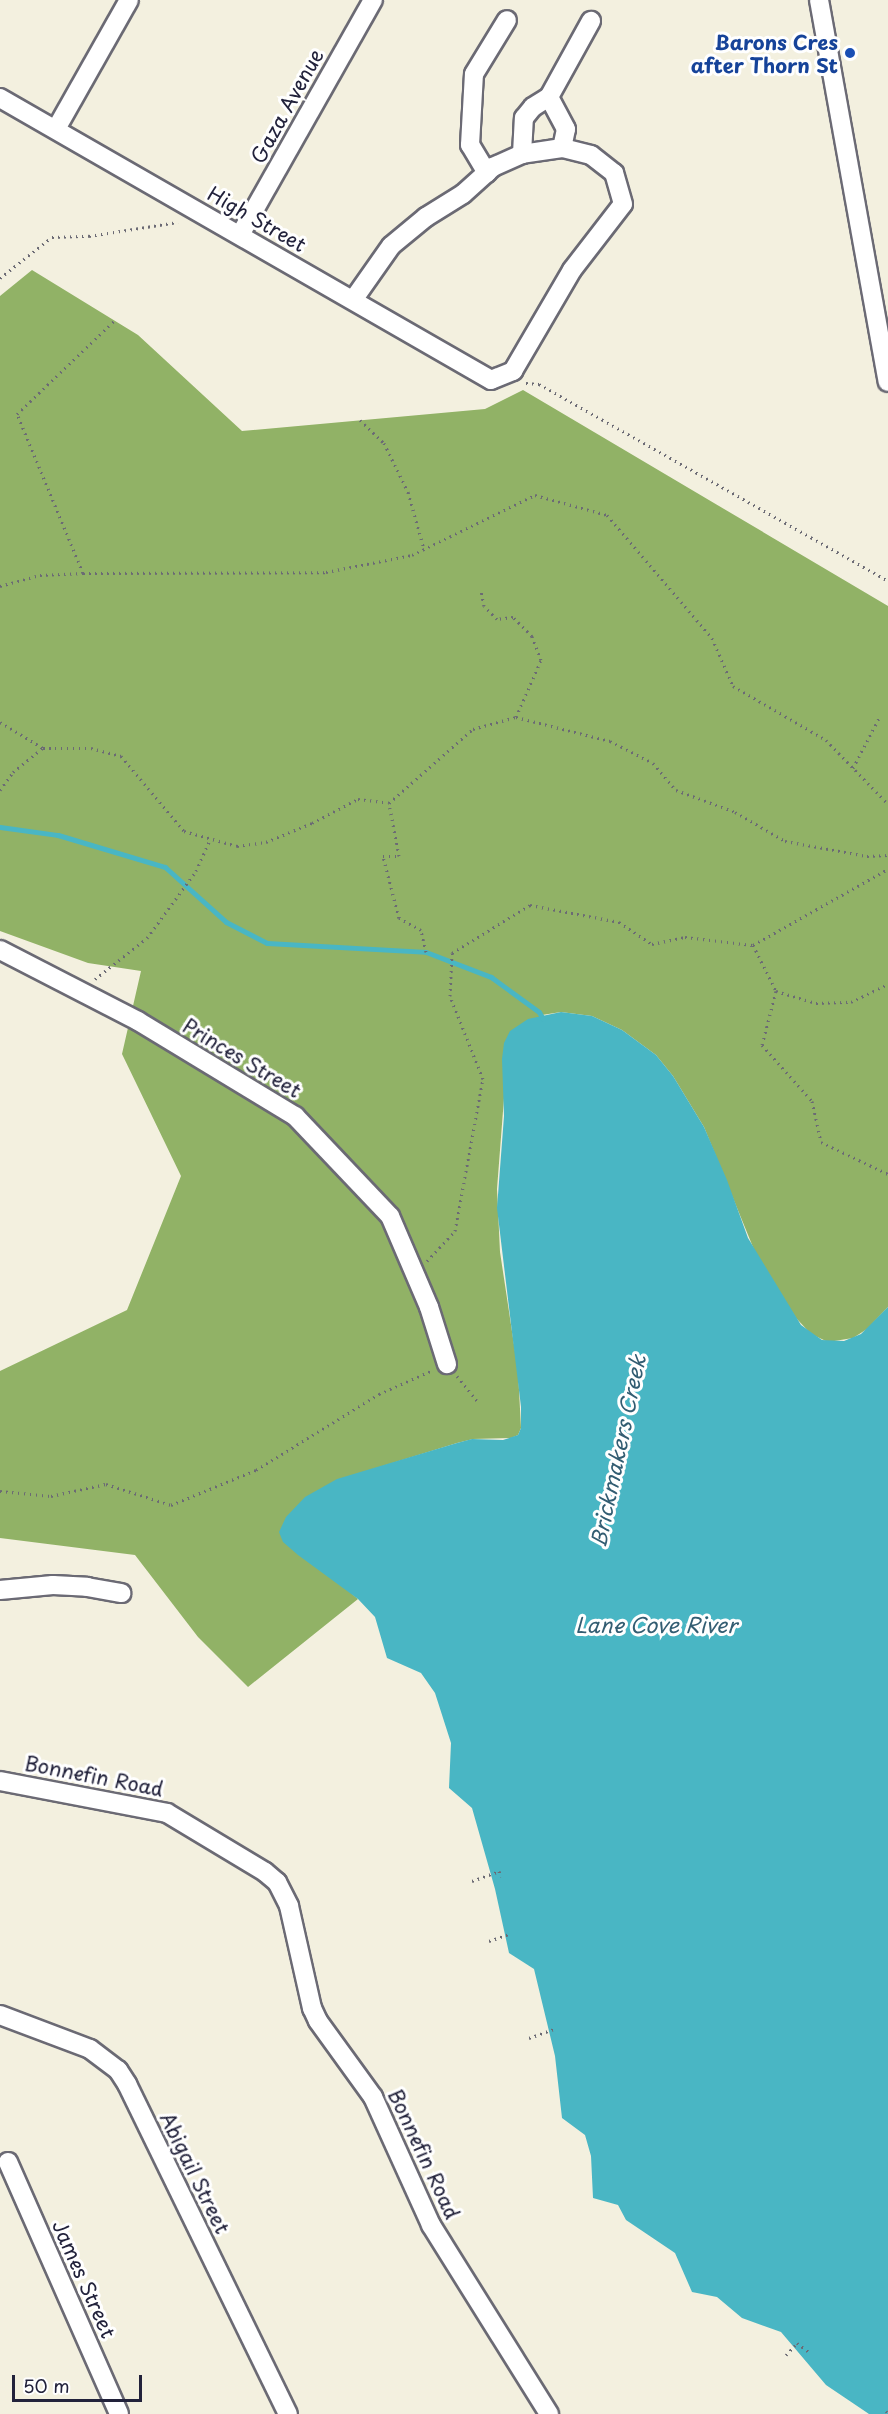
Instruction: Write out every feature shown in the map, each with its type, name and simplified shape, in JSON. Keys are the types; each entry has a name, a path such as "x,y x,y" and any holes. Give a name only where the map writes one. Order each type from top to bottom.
{"street":[{"path":"56,129 129,0"},
{"name":"Gaza Avenue","path":"240,235 372,0"},
{"path":"819,0 888,381"},
{"path":"487,173 470,145 474,74 507,20"},
{"path":"522,154 524,118 532,107 549,97 591,21"},
{"path":"353,300 391,246 493,167 522,154 562,148 566,129 549,97"},
{"name":"High Street","path":"0,98 491,380 513,370 572,270 623,204 614,173 591,155 562,148"},
{"name":"Princes Street","path":"0,950 138,1022 295,1116 390,1216 415,1273 447,1364"},
{"path":"0,1590 53,1585 87,1587 121,1593"},
{"name":"Bonnefin Road","path":"0,1781 167,1813 266,1872 277,1882 289,1906 312,2008 318,2021 377,2103 431,2225 549,2414"},
{"name":"Abigail Street","path":"0,2014 90,2049 117,2070 127,2084 288,2414"},
{"name":"James Street","path":"8,2162 119,2414"}],"path":[{"path":"0,278 52,237 89,236 209,217"},
{"path":"83,573 17,414 114,321"},
{"path":"520,382 539,384 888,581"},
{"path":"360,420 384,443 408,492 424,549"},
{"path":"0,586 40,575 83,573 326,572 412,555 535,495 607,515 712,638 733,686 826,740 888,804"},
{"path":"482,591 484,606 497,619 513,617 532,636 541,660 516,717"},
{"path":"0,722 43,747 91,748 121,756 184,831 237,846 266,842 312,823 358,799 389,803 473,729 516,717 610,741 653,763 676,790 735,812 785,841 867,856 888,855"},
{"path":"854,768 879,718"},
{"path":"0,790 13,772 43,747"},
{"path":"389,803 399,856 383,856 399,918 421,930 426,952"},
{"path":"79,991 147,939 196,871 210,839"},
{"path":"415,1273 456,1231 483,1078 450,996 452,953 530,905 620,922 652,944 685,937 753,945 888,869"},
{"path":"753,945 776,991 762,1045 812,1101 821,1142 888,1174"},
{"path":"776,991 816,1003 851,1002 888,984"},
{"path":"0,1491 51,1496 106,1484 171,1505 256,1470 379,1394 447,1364 477,1401"},
{"path":"472,1881 499,1871 501,1877"},
{"path":"489,1941 509,1934"},
{"path":"529,2038 556,2028"},
{"path":"786,2355 797,2343 809,2352"}],"green space":[{"path":"32,270 138,335 242,431 485,409 523,390 888,606 888,1307 867,1329 853,1338 828,1342 811,1334 796,1318 755,1252 704,1127 673,1076 656,1055 622,1030 592,1016 561,1012 542,1015 504,1098 497,1189 500,1252 518,1371 521,1428 518,1435 511,1438 473,1439 357,1474 340,1584 358,1599 248,1687 198,1637 135,1555 0,1538 0,1371 127,1310 181,1176 122,1054 141,971 88,963 0,931 0,296"}],"water":[{"name":"Lane Cove River","path":"561,1012 592,1016 622,1030 656,1055 673,1076 704,1127 727,1180 748,1238 801,1325 822,1340 844,1341 861,1334 888,1307 888,2414 869,2414 826,2385 781,2332 742,2318 717,2297 692,2292 675,2253 626,2220 618,2205 593,2198 591,2156 585,2135 562,2118 555,2056 534,1969 509,1953 495,1889 472,1808 449,1788 451,1743 435,1693 421,1673 387,1658 375,1617 358,1599 283,1542 279,1532 286,1517 305,1497 337,1479 472,1439 503,1440 518,1435 521,1428 521,1407 497,1208 504,1116 502,1059 504,1043 510,1031 528,1019"}],"waterway":[{"name":"Brickmakers Creek","path":"0,827 58,835 165,867 226,922 267,943 426,952 491,977 539,1012 543,1019"}],"place":[{"name":"Barons Cres after Thorn St","path":"850,53"}]}
